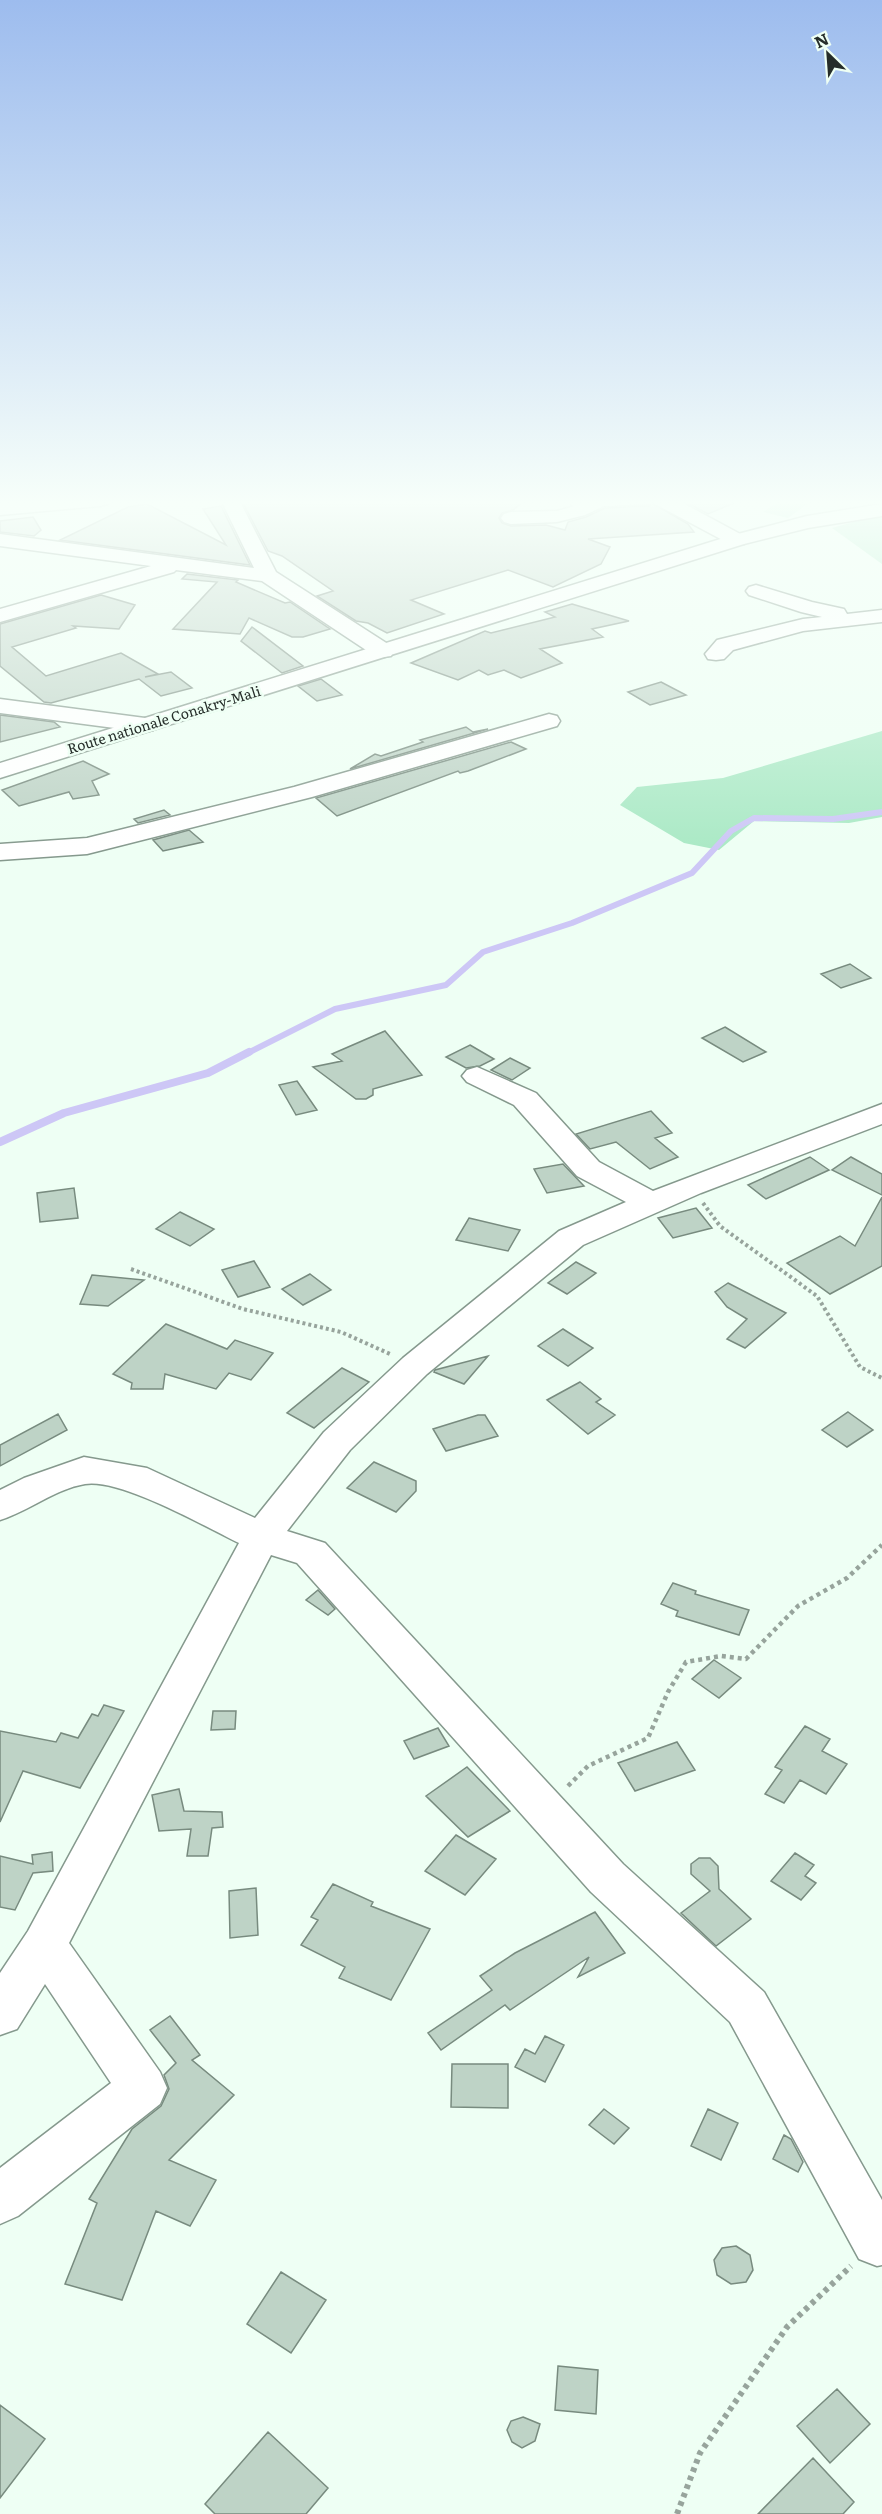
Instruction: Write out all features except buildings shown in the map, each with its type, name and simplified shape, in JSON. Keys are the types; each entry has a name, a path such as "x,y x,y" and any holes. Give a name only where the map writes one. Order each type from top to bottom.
{"main road":[{"path":"331,617 383,651"},
{"name":"Route nationale Conakry-Mali","path":"0,771 490,617"},
{"path":"716,654 725,645 803,625 864,617"},
{"path":"0,706 145,725"},
{"path":"0,852 87,846 303,792 549,721"},
{"path":"477,1076 525,1099 588,1169 652,1203"},
{"path":"0,2014 44,1945 261,1537 337,1441 415,1366 572,1238 690,1186 882,1113"},
{"path":"0,1506 37,1487 84,1470 134,1477 261,1537 311,1552 607,1878 747,2007 880,2241"},
{"path":"0,2199 143,2088 44,1945"}],"path":[{"path":"690,1186 720,1226 818,1296 860,1367 882,1378"},
{"path":"131,1269 243,1309 342,1332 415,1366"},
{"path":"544,1810 588,1766 648,1738 668,1692 686,1662 721,1656 746,1659 798,1606 847,1578 882,1545"},
{"path":"677,2514 700,2453 787,2327 880,2241"}],"green space":[{"path":"882,731 882,817 849,823 754,821 719,850 684,843 620,805 637,787 723,778"}],"waterway":[{"path":"246,1054 335,1009 446,985 483,952 572,923 692,873 731,831 754,818 833,819 882,812"},
{"path":"0,1142 64,1113 208,1073 249,1052"}]}
